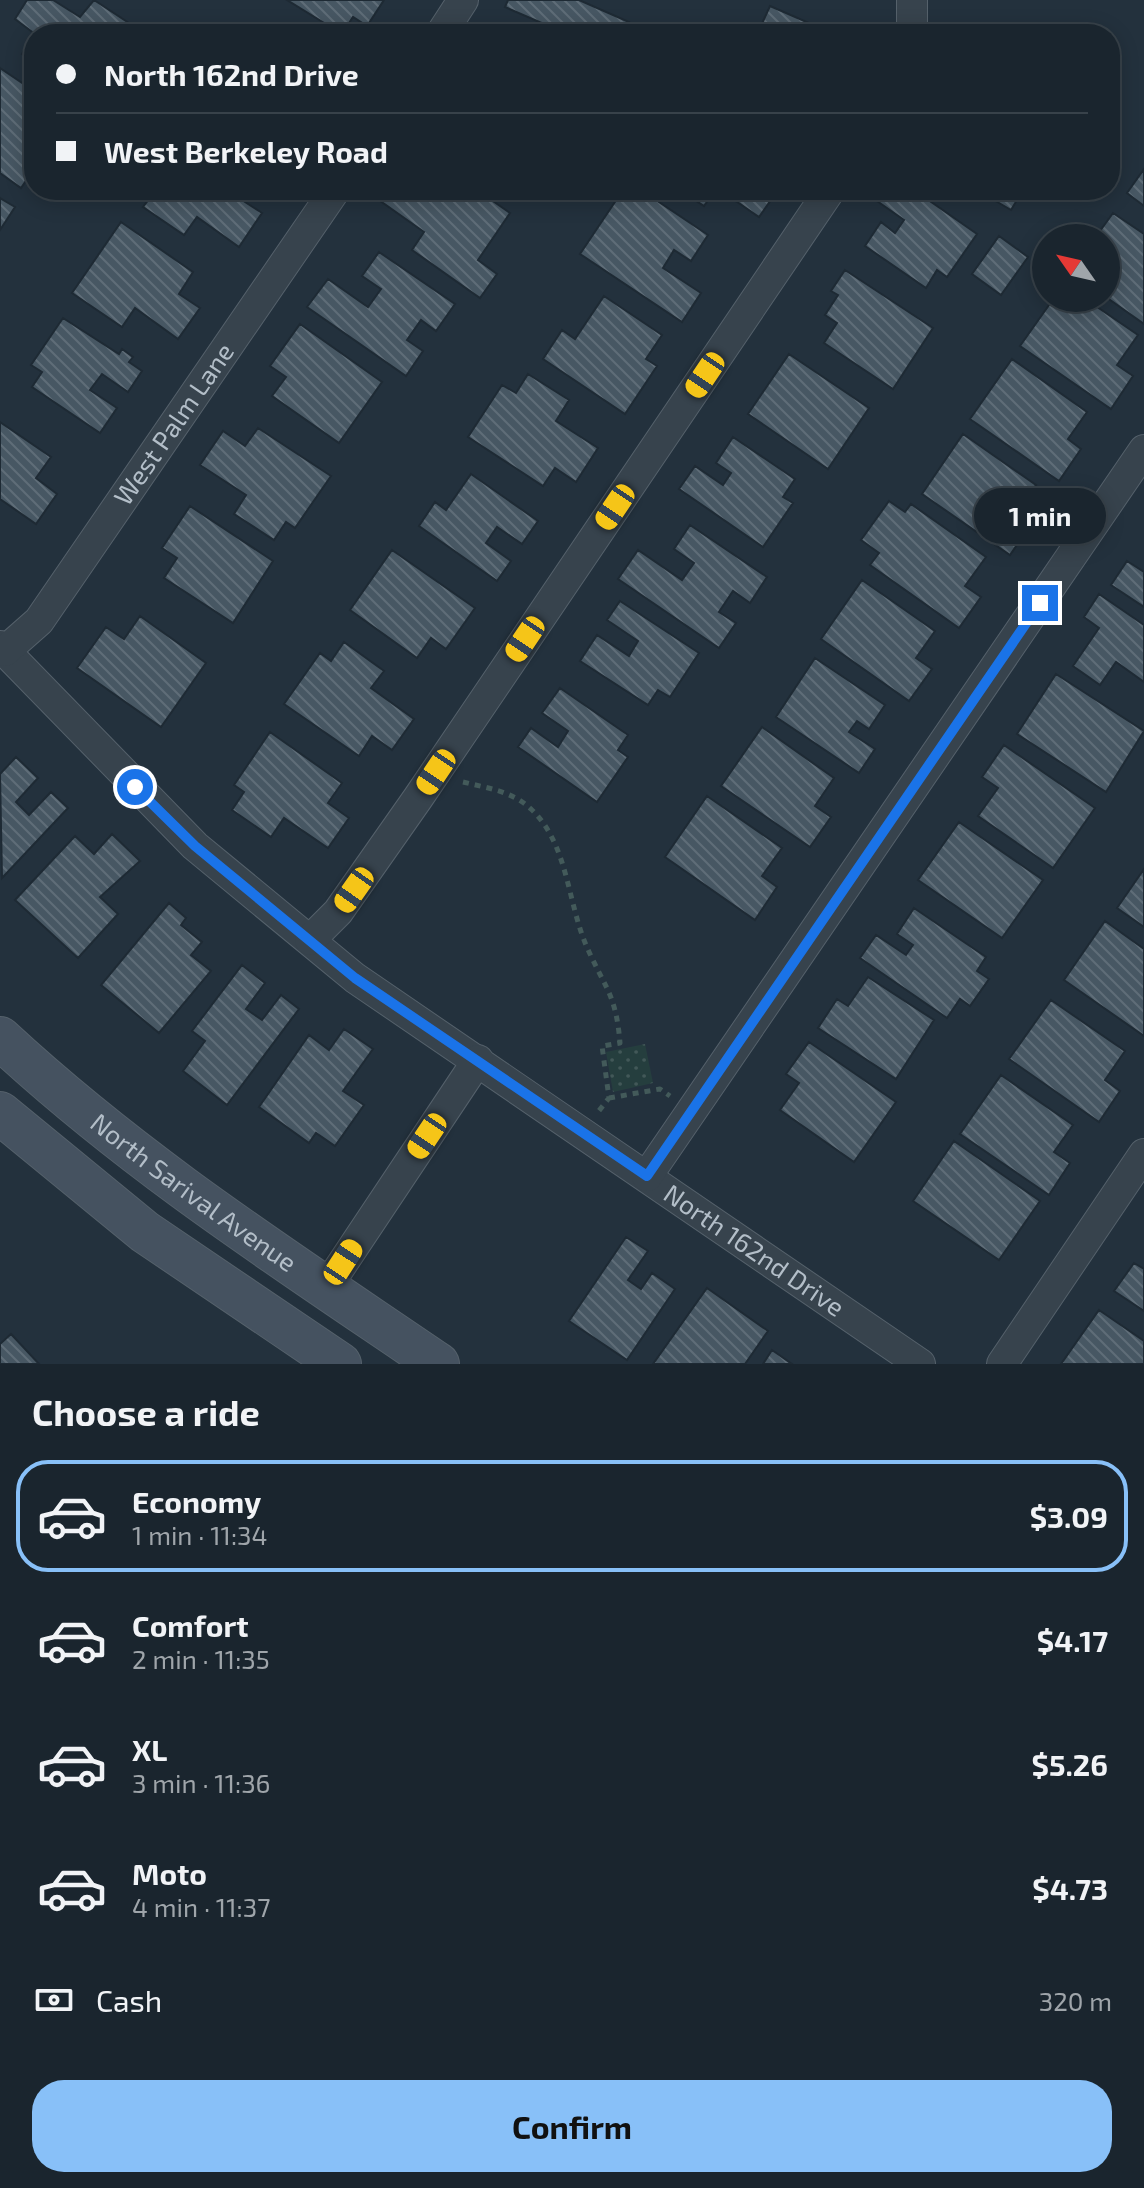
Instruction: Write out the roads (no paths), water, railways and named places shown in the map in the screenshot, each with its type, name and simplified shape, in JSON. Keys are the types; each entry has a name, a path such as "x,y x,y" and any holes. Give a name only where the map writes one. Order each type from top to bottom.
{"main road":[{"name":"North Sarival Avenue","path":"0,1038 108,1134 224,1220 438,1364"},
{"path":"0,1113 145,1232 340,1364"}],"street":[{"path":"447,24 463,0"},
{"path":"912,0 912,24"},
{"name":"West Palm Lane","path":"3,649 39,621 328,200"},
{"path":"310,940 338,912 436,772 823,200"},
{"path":"647,1176 1144,450"},
{"name":"North 162nd Drive","path":"3,649 195,846 355,978 920,1364"},
{"path":"326,1288 478,1060"},
{"path":"1002,1364 1144,1154"}]}
